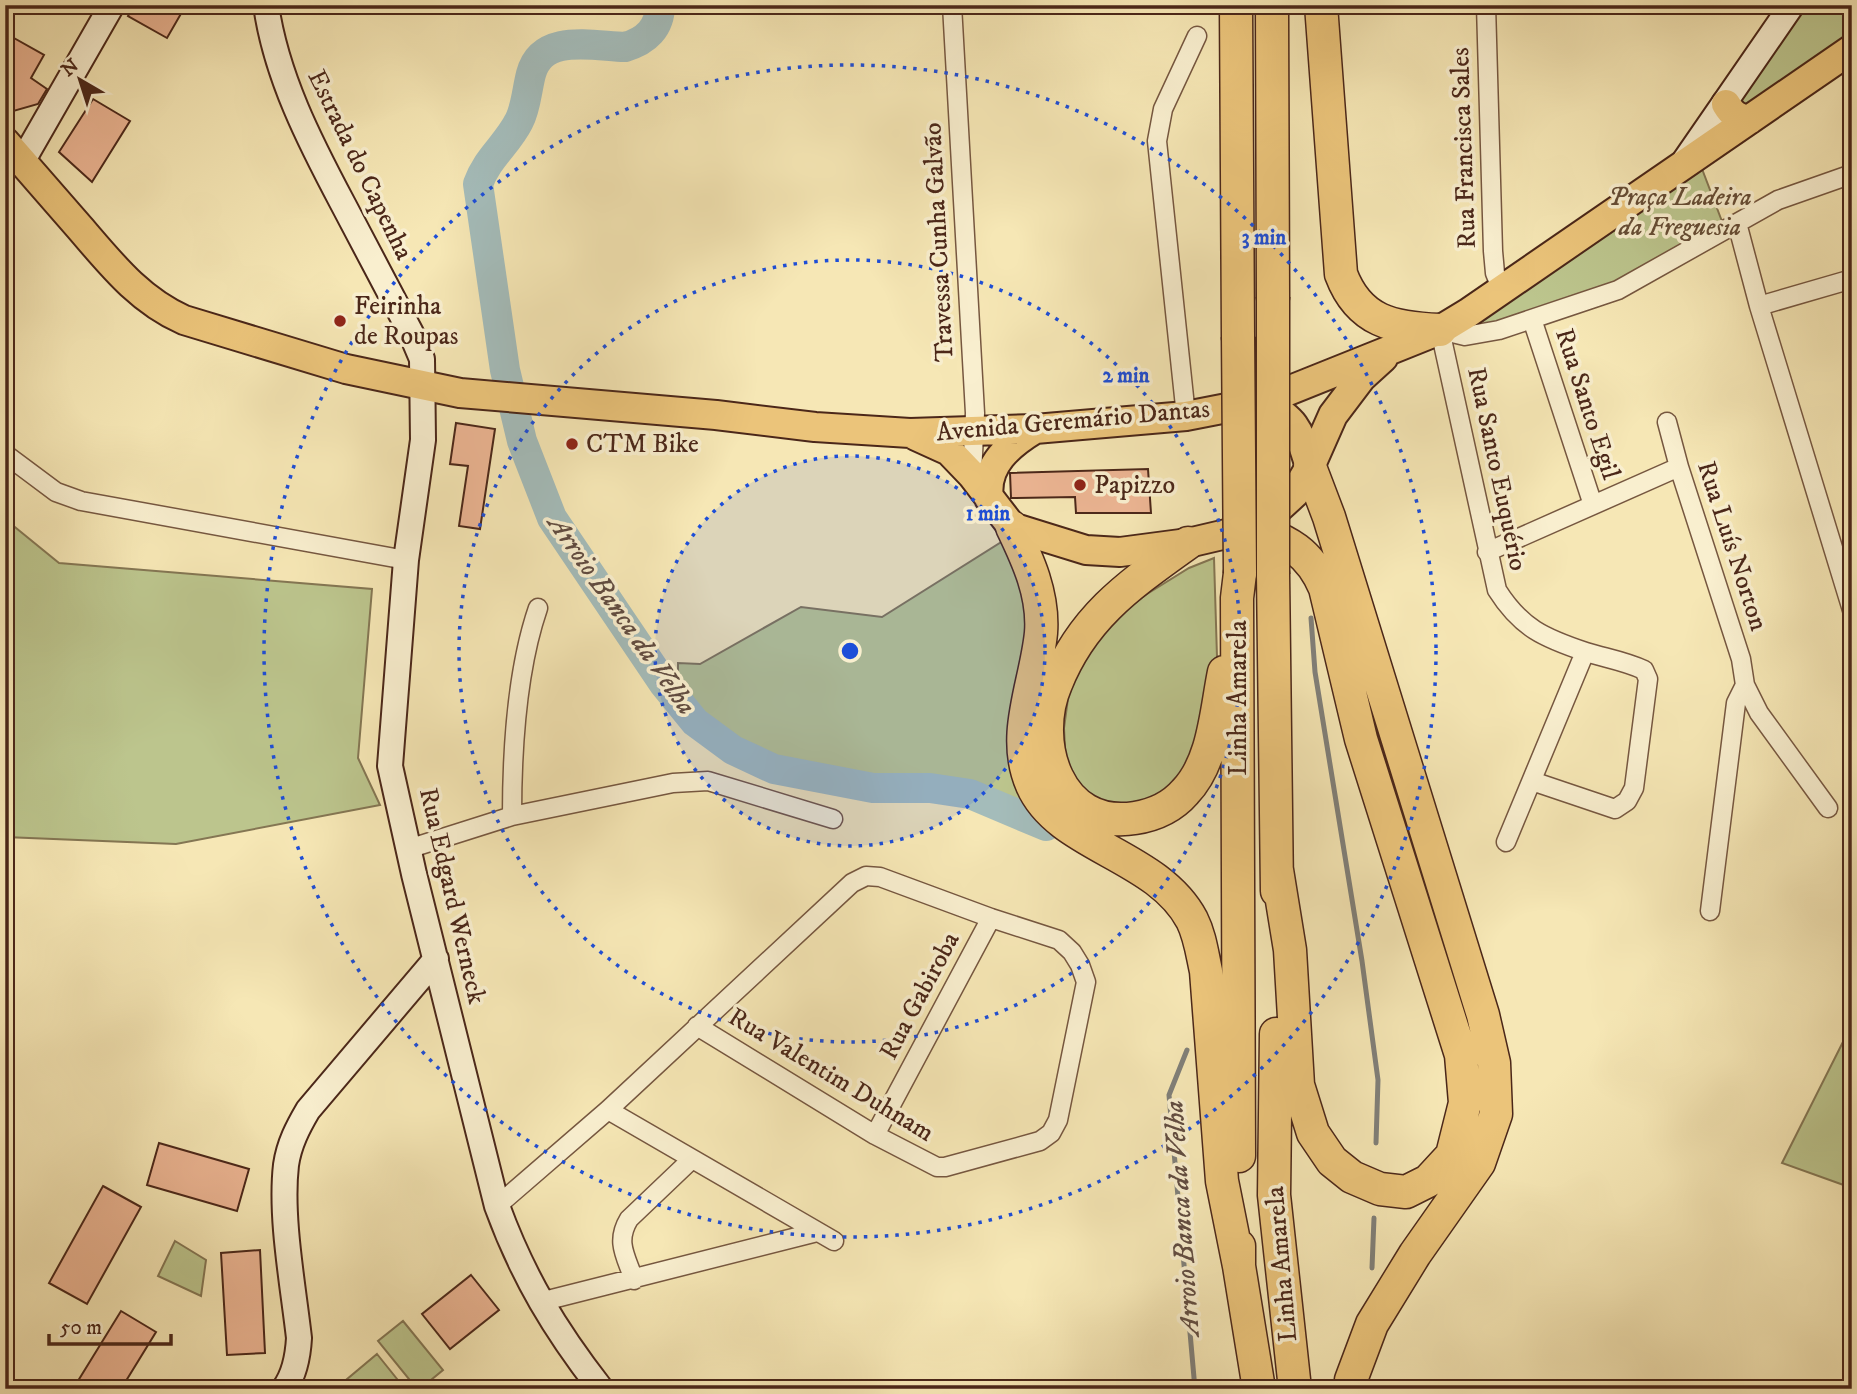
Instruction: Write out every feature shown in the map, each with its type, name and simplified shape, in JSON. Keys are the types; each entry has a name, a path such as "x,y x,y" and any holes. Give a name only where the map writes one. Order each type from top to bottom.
{"highway":[{"name":"Linha Amarela","path":"1236,5 1239,1266 1259,1389"},
{"name":"Linha Amarela","path":"1272,5 1273,574 1277,870 1274,1195 1295,1389"},
{"path":"1321,5 1341,274 1358,305 1371,315 1398,327 1440,330"},
{"path":"1310,467 1329,517 1483,1015 1494,1063 1496,1114 1479,1163 1415,1254 1372,1324 1350,1389"},
{"path":"1012,527 1034,576 1040,604 1041,632 1026,706 1023,741 1032,786 1053,813 1071,828 1146,871 1165,886 1187,911 1199,938 1206,971 1222,1181 1239,1266"},
{"path":"1252,528 1286,542 1302,553 1317,570 1325,588 1361,739 1461,1055 1465,1103 1452,1155 1428,1181 1406,1192 1380,1189 1352,1177 1332,1161 1313,1133 1298,1085 1290,950 1277,870"},
{"path":"1188,543 1126,587 1108,604 1087,629 1055,686 1049,709 1051,763 1058,782 1070,799 1105,818 1129,819 1150,816 1171,805 1186,791 1199,771 1211,742 1238,586"}],"main road":[{"name":"Avenida Geremário Dantas","path":"14,152 120,274 164,311 184,320 346,369 460,393 716,415 816,427 910,433 1035,429 1186,416 1263,401 1440,330 1852,49"},
{"path":"1726,104 1740,118 1749,120"},
{"name":"Avenida Geremário Dantas","path":"910,433 948,451 972,475 1012,527 1086,550 1120,552 1188,543 1252,528 1294,494 1310,467 1333,415 1345,397 1393,348"},
{"path":"1263,401 1287,417 1298,429 1310,467"},
{"path":"989,498 987,485 996,464 1017,440 1035,429"}],"street":[{"path":"14,152 112,5"},
{"name":"Estrada do Capenha","path":"266,5 270,32 285,79 320,159 411,333 422,359 423,386"},
{"name":"Travessa Cunha Galvão","path":"952,5 975,413 972,475"},
{"name":"Rua Francisca Sales","path":"1486,5 1493,250 1495,273 1501,288"},
{"path":"1678,168 1726,104 1792,5"},
{"path":"1186,416 1157,141 1163,109 1197,36"},
{"path":"1440,330 1465,336 1499,330 1618,290 1778,200 1852,174"},
{"path":"1737,223 1759,306 1852,610"},
{"path":"1759,306 1852,279"},
{"name":"Rua Santo Egil","path":"1532,319 1593,505"},
{"name":"Rua Santo Euquério","path":"1440,330 1497,590 1511,612 1532,630 1585,652 1632,664 1644,670 1648,679 1634,788 1627,801 1615,808 1532,782"},
{"name":"Rua Edgard Werneck","path":"423,386 422,448 406,560 390,766 408,849 497,1206 512,1249 540,1302 601,1389"},
{"name":"Rua Luís Norton","path":"1667,422 1741,660 1745,685 1759,713 1828,808"},
{"path":"5,454 56,492 81,501 406,560"},
{"path":"1487,552 1679,467"},
{"path":"512,817 512,771 527,642 538,608"},
{"path":"1506,842 1585,652"},
{"name":"Rua Luís Norton","path":"1710,911 1736,703 1745,685"},
{"path":"408,849 512,817 673,783 708,781 833,818"},
{"name":"Rua Valentim Duhnam","path":"497,1206 608,1110 697,1026 852,883 866,876 880,877 1059,940 1072,952 1086,982 1058,1120 1051,1133 1040,1142 945,1167 937,1167 875,1135 697,1026"},
{"name":"Rua Gabiroba","path":"875,1135 991,918"},
{"path":"284,1389 290,1381 298,1355 299,1338 285,1193 286,1163 294,1135 308,1110 436,959"},
{"path":"608,1110 834,1241"},
{"path":"634,1280 621,1241 622,1230 629,1219 692,1159"},
{"path":"540,1302 817,1232"}],"green space":[{"path":"1794,5 1852,5 1852,36 1753,105 1722,111"},
{"name":"Praça Ladeira da Freguesia","path":"1699,161 1723,224 1615,285 1493,326 1453,327"},
{"path":"5,519 59,563 372,589 358,758 380,805 176,844 5,837"},
{"path":"1003,541 1027,592 1034,813 761,765 678,705 678,663 700,664 801,607 882,617"},
{"path":"1214,558 1217,657 1202,740 1172,792 1124,806 1100,800 1079,788 1066,766 1064,728 1069,691 1093,645 1118,615 1189,568"},
{"path":"1852,1024 1852,1188 1782,1163"},
{"path":"175,1241 206,1260 201,1296 158,1276"},
{"path":"403,1321 443,1370 420,1389 417,1389 378,1341"},
{"path":"377,1354 405,1389 353,1389 346,1380"}],"building":[{"path":"134,5 186,5 167,38 128,16"},
{"path":"5,33 44,55 31,78 47,89 38,104 10,112 5,107"},
{"path":"93,99 130,121 92,182 59,152"},
{"path":"456,423 495,429 480,529 459,526 468,466 450,464"},
{"name":"Papizzo","path":"1148,469 1151,513 1076,513 1075,497 1011,498 1010,473"},
{"path":"159,1143 249,1169 237,1211 147,1185"},
{"path":"103,1186 141,1207 87,1304 49,1283"},
{"path":"260,1250 265,1353 227,1355 221,1253"},
{"path":"471,1275 499,1310 450,1349 422,1314"},
{"path":"121,1311 156,1332 121,1389 73,1389"}],"waterway":[{"name":"Arroio Banca da Velha","path":"660,5 654,27 645,37 633,44 625,47 570,45 546,52 537,61 531,74 519,121 478,184 505,370 522,441 552,518 664,684 695,722 733,750 774,769 873,788 930,788 970,794 1046,826"},
{"path":"1311,618 1315,672 1362,961 1378,1080 1376,1143"},
{"name":"Arroio Banca da Velha","path":"1187,1050 1169,1095 1195,1389"},
{"path":"1372,1268 1374,1218"}],"place":[{"name":"Feirinha de Roupas","path":"340,321"},
{"name":"CTM Bike","path":"572,444"},
{"name":"Papizzo","path":"1080,485"}]}
